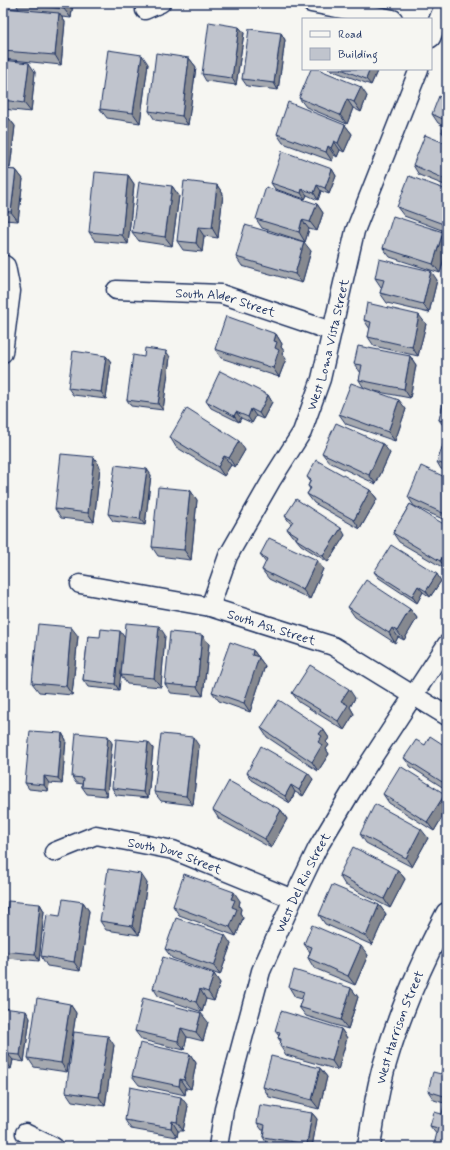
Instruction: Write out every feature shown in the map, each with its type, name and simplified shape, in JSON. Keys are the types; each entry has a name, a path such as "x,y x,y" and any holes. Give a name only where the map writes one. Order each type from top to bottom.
{"street":[{"path":"145,10 161,3"},
{"path":"311,3 388,18"},
{"path":"436,31 445,3"},
{"name":"West Loma Vista Street","path":"210,607 228,556 271,481 302,432 321,379 331,330 355,231 419,70"},
{"path":"3,353 12,291 4,265"},
{"name":"South Alder Street","path":"116,290 221,294 331,330"},
{"name":"South Ash Street","path":"80,584 210,607 333,646 414,694 447,716"},
{"name":"West Del Rio Street","path":"218,1147 224,1109 261,971 293,899 321,843 360,777 447,644"},
{"name":"South Dove Street","path":"54,852 96,836 173,850 293,899"},
{"name":"West Harrison Street","path":"369,1147 374,1110 384,1064 398,1023 422,964 447,914"},
{"path":"25,1133 54,1147"}],"building":[{"path":"21,3 65,3 64,9"},
{"path":"3,8 59,13 55,55 3,51 3,29 5,30 6,21 3,21"},
{"path":"209,22 239,27 232,78 202,74"},
{"path":"249,29 281,33 274,83 242,79"},
{"path":"108,50 142,55 133,113 100,109"},
{"path":"156,53 189,58 182,116 149,111"},
{"path":"3,60 29,63 24,103 3,100"},
{"path":"311,70 320,70 361,87 354,102 347,99 340,115 299,98"},
{"path":"344,70 370,70 366,79"},
{"path":"439,96 447,99 447,121 432,114"},
{"path":"288,102 345,125 338,143 334,141 331,148 328,146 326,152 277,134"},
{"path":"3,116 8,117 4,159 3,159"},
{"path":"447,121 447,134 442,132"},
{"path":"425,135 447,144 447,180 413,165"},
{"path":"282,151 332,169 325,188 317,185 314,193 302,189 301,193 271,183"},
{"path":"3,169 16,170 11,212 3,211"},
{"path":"95,172 128,175 122,235 89,232"},
{"path":"409,176 447,190 446,225 397,207"},
{"path":"184,181 217,185 212,228 198,227 196,243 177,241"},
{"path":"139,182 172,186 165,237 132,232"},
{"path":"266,187 317,204 310,222 302,220 299,232 256,219"},
{"path":"393,216 443,232 433,264 383,248"},
{"path":"245,225 304,242 295,274 236,257"},
{"path":"379,259 431,271 423,304 380,293 384,280 375,278"},
{"path":"367,303 419,315 412,347 368,337 371,322 364,320"},
{"path":"226,316 276,334 274,341 277,342 275,348 279,350 273,368 215,349"},
{"path":"358,346 410,356 404,389 359,380 362,365 354,364"},
{"path":"145,348 166,351 158,404 127,400 133,355 144,357"},
{"path":"73,351 106,356 101,392 68,388"},
{"path":"220,371 268,395 259,413 251,409 248,417 236,412 234,416 206,401"},
{"path":"351,383 399,400 388,432 339,414"},
{"path":"447,389 447,422 439,420"},
{"path":"187,408 239,441 229,458 224,456 218,467 170,437"},
{"path":"336,423 383,444 369,475 322,453"},
{"path":"447,434 447,466 437,462"},
{"path":"61,454 94,457 88,513 55,509"},
{"path":"316,460 370,490 354,520 307,494 311,488 308,486 311,480 307,477"},
{"path":"115,465 147,469 140,519 108,514"},
{"path":"421,466 447,478 447,515 408,497"},
{"path":"158,487 190,490 184,550 152,547"},
{"path":"296,499 341,528 323,556 296,539 298,536 287,529 293,521 285,516"},
{"path":"410,504 447,526 447,550 440,561 393,533"},
{"path":"269,538 317,560 303,590 262,570 267,559 260,555"},
{"path":"391,545 437,574 426,591 418,586 412,596 374,572"},
{"path":"366,580 410,609 397,631 392,628 389,633 348,607"},
{"path":"126,623 159,626 154,678 121,675"},
{"path":"38,624 71,627 66,686 32,683"},
{"path":"101,629 120,631 115,684 83,680 88,636 100,637"},
{"path":"170,632 202,635 197,687 165,684"},
{"path":"230,642 253,650 252,655 259,657 244,703 212,692"},
{"path":"310,665 349,689 341,701 348,705 338,721 292,693"},
{"path":"279,700 323,729 319,734 322,736 318,742 322,745 312,762 261,728"},
{"path":"30,731 62,733 58,778 44,776 44,785 25,783"},
{"path":"76,733 108,736 103,789 82,787 83,778 72,777"},
{"path":"161,734 193,737 186,796 154,792"},
{"path":"430,736 447,747 447,785 404,758 416,740 425,745"},
{"path":"116,739 148,742 143,792 112,788"},
{"path":"261,746 308,773 299,790 291,785 285,796 247,773"},
{"path":"400,766 445,794 427,822 383,794"},
{"path":"229,781 281,810 265,839 213,810"},
{"path":"375,804 421,829 406,858 360,834"},
{"path":"353,847 398,870 384,899 339,875"},
{"path":"108,869 141,874 132,926 100,921"},
{"path":"184,874 234,892 231,899 235,900 232,907 237,909 230,927 173,906"},
{"path":"332,885 379,905 366,936 319,915"},
{"path":"63,899 83,902 74,962 41,956 47,914 60,916"},
{"path":"8,901 40,904 35,954 3,951"},
{"path":"176,918 225,935 214,966 165,949"},
{"path":"312,925 361,946 348,976 308,958 312,947 304,944"},
{"path":"163,957 214,974 208,992 200,989 196,1002 153,988"},
{"path":"294,970 351,988 341,1020 299,1007 304,992 289,987"},
{"path":"37,998 70,1004 61,1063 28,1058"},
{"path":"143,998 201,1013 196,1032 181,1028 178,1041 135,1031"},
{"path":"3,1008 26,1011 20,1055 8,1054 7,1062 3,1062"},
{"path":"281,1011 341,1029 332,1061 280,1046 281,1039 278,1038 280,1032 275,1031"},
{"path":"74,1032 108,1036 99,1097 66,1092"},
{"path":"140,1043 190,1054 184,1080 180,1079 179,1086 132,1076"},
{"path":"447,1053 447,1097 428,1091 433,1072 441,1074"},
{"path":"271,1056 320,1068 312,1100 263,1087"},
{"path":"130,1087 181,1097 177,1122 172,1121 171,1128 125,1120"},
{"path":"260,1105 312,1113 307,1144 263,1137 265,1125 257,1123"},
{"path":"444,1105 447,1106 447,1147 434,1145 438,1128 430,1126 434,1112 442,1114"}]}
